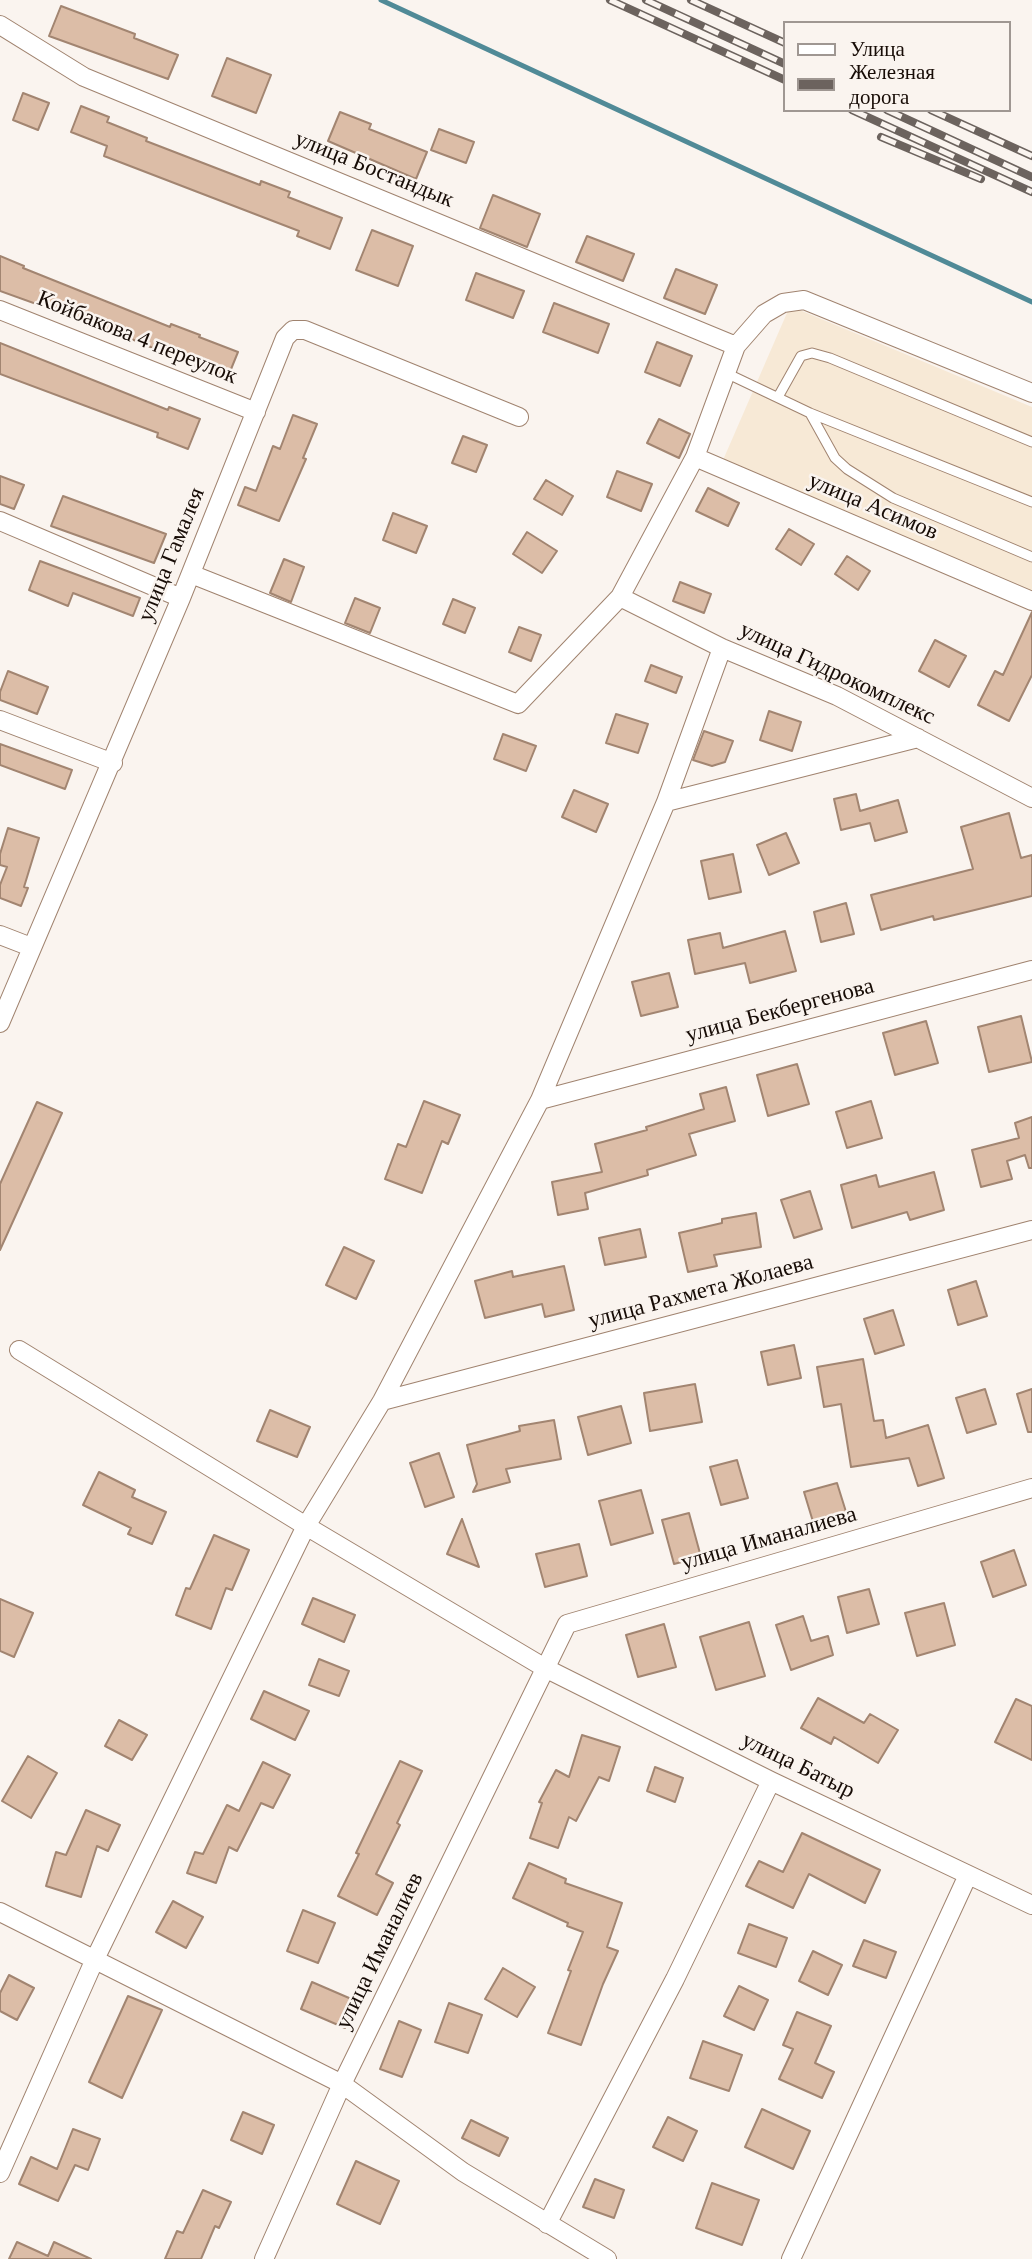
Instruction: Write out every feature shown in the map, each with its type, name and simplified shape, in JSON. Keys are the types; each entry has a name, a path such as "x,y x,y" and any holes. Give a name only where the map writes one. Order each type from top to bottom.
{"street":[{"name":"улица Бостандык","path":"0,25 84,77 736,346"},
{"path":"191,574 518,704 620,597 695,457 736,346 764,314 783,303 804,300 1032,393"},
{"name":"Койбакова 4 переулок","path":"0,310 256,412"},
{"name":"улица Гамалея","path":"0,1023 113,763 285,338 293,330 306,330 519,417"},
{"name":"улица Асимов","path":"695,457 1032,601"},
{"path":"0,522 181,598"},
{"name":"улица Гидрокомплекс","path":"620,597 722,648 838,696 1032,798"},
{"path":"0,2173 95,1959 306,1527 382,1402 540,1100 666,802 722,648"},
{"path":"0,720 113,763"},
{"path":"666,802 918,738"},
{"path":"0,935 31,947"},
{"name":"улица Бекбергенова","path":"540,1100 1032,970"},
{"name":"улица Рахмета Жолаева","path":"382,1402 1032,1230"},
{"name":"улица Батыр","path":"19,1350 306,1527 545,1668 771,1781 1032,1905"},
{"name":"улица Иманалиева","path":"545,1668 567,1624 1032,1488"},
{"name":"улица Иманалиев","path":"264,2259 342,2084 545,1668"},
{"path":"547,2224 676,1979 771,1781"},
{"path":"791,2259 968,1875"},
{"path":"0,1912 342,2084 463,2172 607,2259"}],"lane":[{"path":"778,397 801,356 813,353 1032,442"},
{"path":"726,373 810,413 1032,502"},
{"path":"810,413 835,458 847,469 893,498 1032,557"}],"shaded area":[{"path":"790,306 1032,407 1032,598 720,467"}],"building":[{"path":"61,6 135,34 134,38 178,55 168,79 49,36"},
{"path":"227,58 271,75 256,113 212,96"},
{"path":"23,93 49,103 38,130 13,120"},
{"path":"81,106 109,117 107,122 147,138 146,141 260,185 261,181 290,192 288,197 342,218 330,249 297,236 299,231 104,156 107,146 71,132"},
{"path":"340,112 371,124 369,129 427,152 416,179 328,141"},
{"path":"439,129 474,142 466,163 431,150"},
{"path":"493,195 540,214 527,247 480,228"},
{"path":"372,230 413,246 398,286 356,270"},
{"path":"587,236 634,254 623,281 576,262"},
{"path":"0,256 24,266 23,268 238,352 227,379 117,333 0,291"},
{"path":"676,269 717,285 705,314 664,298"},
{"path":"476,273 524,291 513,318 466,300"},
{"path":"554,303 609,324 598,353 543,332"},
{"path":"657,342 692,356 680,386 645,372"},
{"path":"0,343 168,410 169,407 200,419 188,449 157,437 158,433 0,374"},
{"path":"293,415 317,424 303,458 306,459 279,521 238,505 245,487 256,491 273,446 280,449"},
{"path":"659,419 690,434 679,458 647,443"},
{"path":"463,436 487,445 476,472 452,463"},
{"path":"617,471 652,484 641,511 607,497"},
{"path":"0,476 24,485 14,509 0,504"},
{"path":"546,480 573,496 562,515 534,499"},
{"path":"708,488 739,503 728,526 696,511"},
{"path":"63,496 166,534 154,563 51,526"},
{"path":"393,513 427,526 416,553 383,540"},
{"path":"789,529 814,544 801,565 776,549"},
{"path":"527,532 557,551 542,573 513,554"},
{"path":"847,556 870,571 858,590 835,574"},
{"path":"284,559 304,567 291,602 270,593"},
{"path":"40,561 140,598 133,616 73,593 68,606 29,590"},
{"path":"680,582 711,594 704,613 673,601"},
{"path":"355,598 380,608 370,633 345,623"},
{"path":"453,599 475,608 465,633 443,624"},
{"path":"1032,612 1032,675 1009,721 978,705 995,671 1003,675"},
{"path":"519,627 541,635 531,661 509,652"},
{"path":"935,640 966,656 949,687 919,671"},
{"path":"651,665 682,677 676,693 645,681"},
{"path":"8,671 48,687 37,714 0,700 0,692"},
{"path":"769,711 801,722 792,751 760,740"},
{"path":"616,714 648,724 638,753 606,743"},
{"path":"704,731 733,741 725,762 712,766 693,760"},
{"path":"503,734 536,746 526,771 494,759"},
{"path":"0,744 72,770 65,789 0,765"},
{"path":"574,790 608,804 596,832 562,817"},
{"path":"856,794 860,811 898,800 907,832 875,841 870,823 841,830 834,799"},
{"path":"1009,813 1021,858 1032,855 1032,896 934,920 933,916 881,930 871,895 973,869 961,827"},
{"path":"8,828 39,838 24,887 28,888 21,906 0,898 0,885 7,867 0,865 0,854"},
{"path":"786,833 799,863 769,875 757,845"},
{"path":"733,854 741,892 709,899 701,861"},
{"path":"846,903 854,934 821,942 814,912"},
{"path":"785,931 796,971 750,983 745,963 695,974 688,940 720,933 723,948"},
{"path":"669,973 678,1007 641,1016 632,982"},
{"path":"1021,1016 1032,1062 989,1072 978,1027"},
{"path":"926,1021 938,1063 895,1075 883,1033"},
{"path":"797,1064 809,1104 768,1116 757,1075"},
{"path":"726,1087 735,1121 689,1134 696,1155 647,1170 648,1175 585,1193 588,1209 558,1215 552,1182 602,1172 595,1144 647,1130 646,1127 704,1109 700,1094"},
{"path":"424,1101 460,1115 448,1144 442,1141 422,1193 385,1179 398,1144 406,1147"},
{"path":"871,1101 882,1138 847,1148 836,1112"},
{"path":"37,1102 62,1113 0,1250 0,1184"},
{"path":"1032,1117 1032,1168 1029,1168 1025,1155 1007,1161 1012,1179 981,1187 972,1150 1019,1138 1015,1123"},
{"path":"934,1172 944,1210 910,1220 907,1212 852,1228 841,1185 876,1175 879,1187"},
{"path":"810,1191 822,1229 794,1238 781,1200"},
{"path":"756,1213 761,1247 714,1255 717,1266 688,1272 679,1233 722,1223 722,1219"},
{"path":"640,1229 646,1257 605,1265 599,1238"},
{"path":"344,1247 374,1261 356,1299 326,1285"},
{"path":"564,1266 574,1310 545,1317 542,1304 485,1318 475,1281 512,1271 513,1277"},
{"path":"976,1281 987,1316 958,1325 948,1290"},
{"path":"893,1310 904,1345 875,1354 864,1319"},
{"path":"794,1345 801,1378 768,1385 761,1352"},
{"path":"863,1359 874,1421 883,1420 886,1438 928,1425 944,1478 918,1486 909,1458 851,1467 841,1404 824,1407 817,1367"},
{"path":"695,1384 702,1422 650,1431 644,1393"},
{"path":"985,1389 996,1424 967,1433 956,1398"},
{"path":"1032,1389 1032,1432 1028,1432 1017,1394"},
{"path":"621,1406 631,1443 588,1455 578,1417"},
{"path":"270,1410 310,1427 297,1457 257,1441"},
{"path":"554,1420 561,1459 506,1469 510,1482 473,1492 477,1484 467,1445 520,1431 519,1426"},
{"path":"439,1453 454,1497 425,1507 410,1463"},
{"path":"737,1460 748,1498 721,1505 710,1467"},
{"path":"99,1472 135,1490 132,1497 166,1512 152,1544 128,1534 131,1528 83,1505"},
{"path":"837,1483 847,1515 814,1525 804,1492"},
{"path":"641,1490 653,1533 611,1545 599,1501"},
{"path":"689,1513 701,1557 674,1564 662,1520"},
{"path":"462,1519 479,1567 447,1554"},
{"path":"214,1535 249,1550 232,1590 226,1588 211,1629 176,1615 186,1588 190,1589"},
{"path":"579,1544 587,1576 545,1587 536,1554"},
{"path":"1014,1550 1026,1585 993,1597 981,1562"},
{"path":"869,1589 879,1624 847,1633 838,1597"},
{"path":"313,1598 355,1615 344,1642 302,1624"},
{"path":"0,1599 33,1613 14,1657 0,1651"},
{"path":"944,1603 955,1645 917,1656 905,1613"},
{"path":"803,1616 811,1641 828,1636 833,1655 791,1670 776,1625"},
{"path":"749,1622 765,1676 716,1690 700,1637"},
{"path":"664,1624 676,1667 638,1677 626,1635"},
{"path":"319,1659 349,1671 339,1696 309,1685"},
{"path":"264,1691 309,1711 295,1740 251,1719"},
{"path":"818,1698 864,1723 870,1714 898,1730 878,1763 834,1737 831,1744 801,1728"},
{"path":"1016,1699 1032,1706 1032,1760 995,1742"},
{"path":"119,1720 147,1735 132,1760 105,1746"},
{"path":"582,1735 620,1747 609,1781 599,1777 576,1821 569,1817 558,1848 530,1838 542,1803 539,1802 556,1770 569,1777"},
{"path":"28,1756 57,1773 31,1818 2,1801"},
{"path":"400,1761 422,1771 376,1874 393,1883 377,1915 338,1896"},
{"path":"263,1762 290,1775 273,1808 261,1803 237,1851 229,1847 216,1883 187,1873 195,1852 203,1854 227,1805 239,1811"},
{"path":"655,1767 683,1778 675,1802 647,1791"},
{"path":"86,1810 120,1825 108,1851 97,1846 81,1897 46,1886 56,1852 66,1855"},
{"path":"802,1833 880,1870 865,1903 809,1874 793,1908 746,1886 759,1861 783,1872"},
{"path":"529,1863 566,1879 565,1883 622,1903 607,1947 618,1951 581,2045 548,2033 583,1932 513,1898"},
{"path":"173,1901 203,1917 186,1948 156,1932"},
{"path":"303,1910 335,1923 318,1963 287,1951"},
{"path":"749,1924 787,1938 776,1967 738,1953"},
{"path":"864,1940 896,1952 886,1978 853,1966"},
{"path":"813,1951 842,1965 828,1995 799,1981"},
{"path":"503,1968 535,1987 517,2017 485,1999"},
{"path":"9,1975 34,1988 17,2020 0,2011 0,1993"},
{"path":"312,1982 356,2001 345,2028 301,2009"},
{"path":"739,1986 768,2000 754,2030 724,2016"},
{"path":"128,1996 162,2010 122,2098 89,2082"},
{"path":"449,2003 482,2015 468,2053 435,2042"},
{"path":"797,2012 831,2026 815,2063 834,2072 822,2098 779,2079 793,2049 783,2045"},
{"path":"399,2021 421,2030 402,2077 380,2069"},
{"path":"703,2041 742,2055 729,2091 690,2078"},
{"path":"762,2109 810,2131 793,2169 745,2147"},
{"path":"243,2112 274,2125 262,2154 231,2140"},
{"path":"668,2117 697,2131 683,2161 653,2147"},
{"path":"471,2120 508,2138 499,2156 462,2138"},
{"path":"73,2129 100,2139 88,2170 75,2165 58,2201 19,2184 31,2157 57,2169"},
{"path":"356,2161 399,2181 380,2224 337,2204"},
{"path":"595,2179 624,2190 614,2218 583,2207"},
{"path":"712,2183 759,2200 742,2245 696,2228"},
{"path":"203,2190 231,2202 219,2228 215,2226 201,2259 165,2259 177,2231 183,2233"},
{"path":"17,2242 48,2256 54,2242 91,2259 9,2259"}],"waterway":[{"path":"381,0 1032,302"}],"railway":[{"path":"610,0 783,79"},
{"path":"646,0 783,63"},
{"path":"691,0 783,42"},
{"path":"856,112 1032,192"},
{"path":"891,112 1032,177"},
{"path":"935,112 1032,156"},
{"path":"881,137 981,179"}]}
